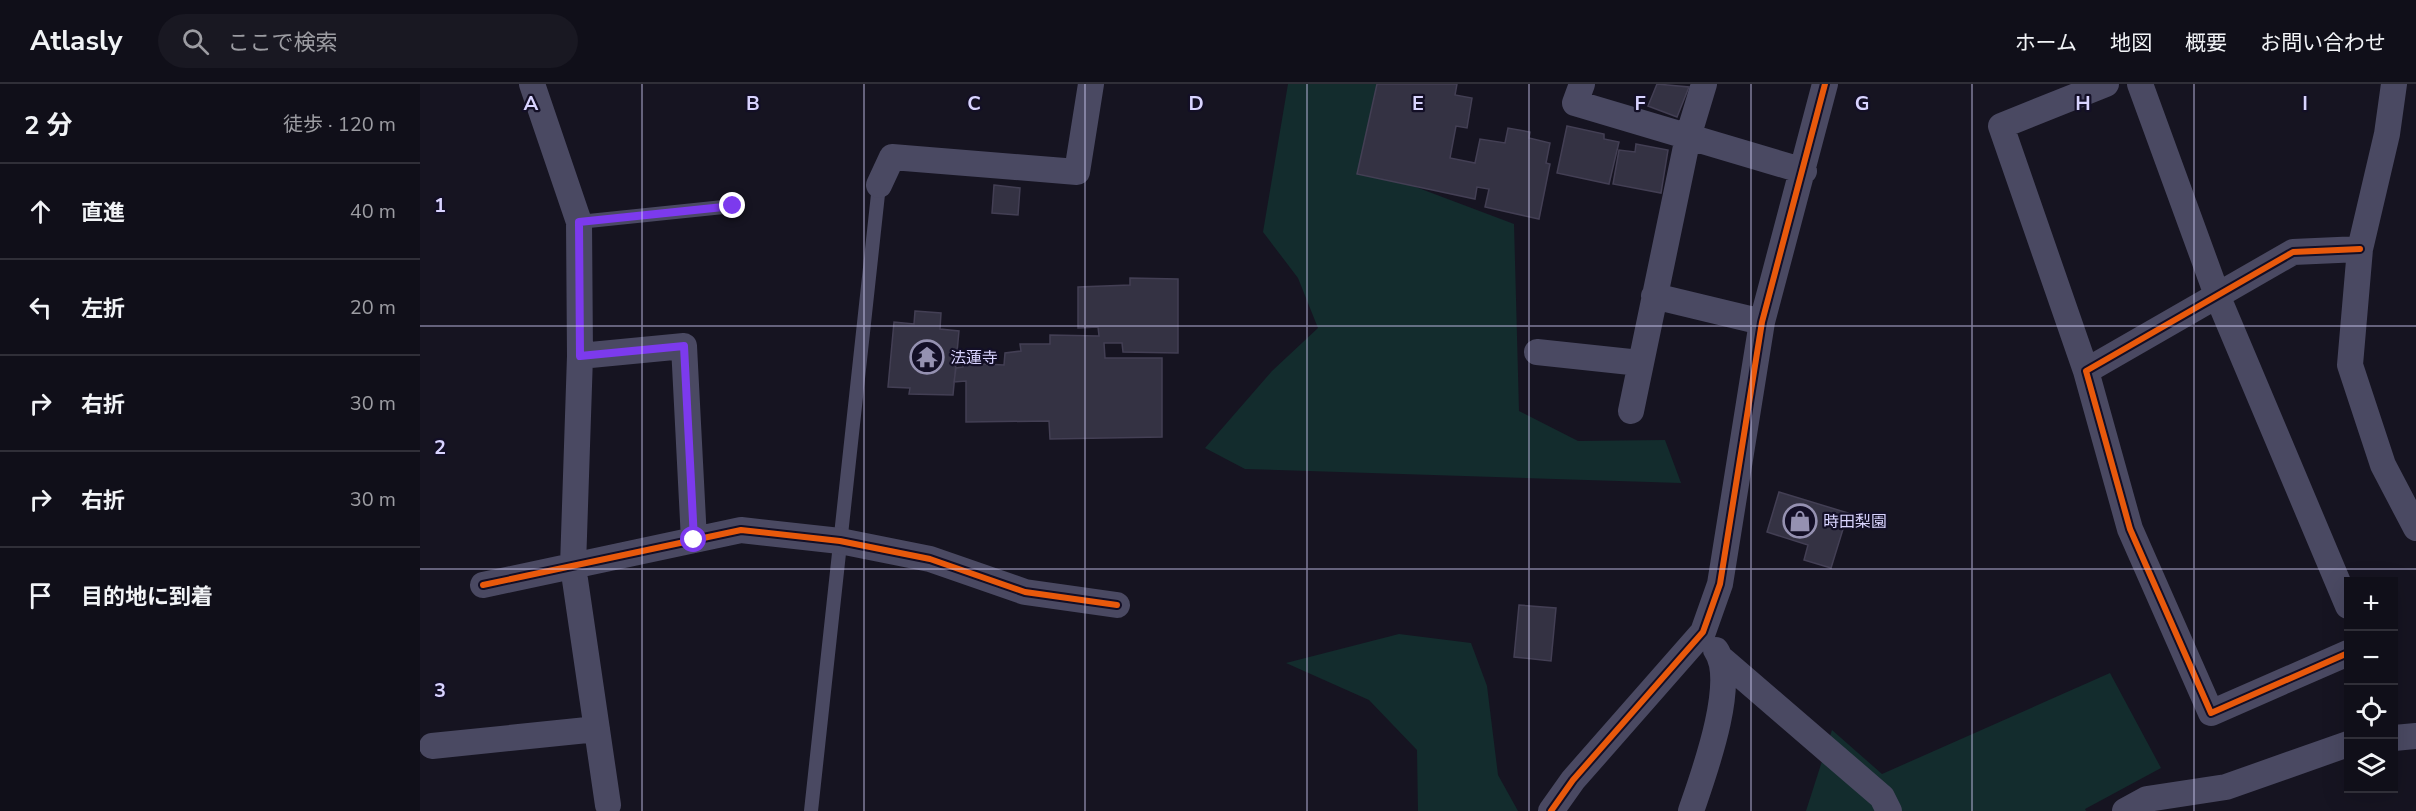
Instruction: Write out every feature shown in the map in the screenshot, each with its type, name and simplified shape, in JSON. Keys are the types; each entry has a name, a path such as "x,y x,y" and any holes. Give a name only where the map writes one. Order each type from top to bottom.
{"street":[{"path":"532,84 579,222 580,356 573,566 608,805"},
{"path":"879,185 892,157 1077,172 1090,84"},
{"path":"1582,84 1575,103 1804,171"},
{"path":"1631,411 1688,137 1704,84"},
{"path":"1551,811 1573,780 1703,632 1720,584 1762,322 1804,171 1825,84"},
{"path":"2106,84 2001,126 2086,371 2130,529 2211,713 2344,655"},
{"path":"2140,84 2217,295 2344,594"},
{"path":"2394,84 2387,134 2360,249 2350,365 2383,465 2416,528"},
{"path":"2086,371 2293,252 2360,249"},
{"path":"1654,296 1762,322"},
{"path":"580,356 684,346 694,540"},
{"path":"1537,352 1640,363"},
{"path":"483,585 741,530 840,541 930,559 1025,592 1116,605"},
{"path":"1703,632 1723,660 1882,797 1889,811"},
{"path":"1691,811 1718,729 1723,660"},
{"path":"432,746 597,729"},
{"path":"2398,738 2416,736"},
{"path":"2125,811 2147,799 2226,787 2344,746"}],"lane":[{"path":"811,811 879,185"},
{"path":"579,222 733,206"}],"green space":[{"path":"1288,84 1402,84 1368,169 1514,224 1519,411 1578,441 1665,440 1681,483 1245,469 1205,448 1272,371 1318,328 1298,278 1263,232"},
{"path":"1399,634 1471,643 1487,686 1498,775 1518,811 1418,811 1417,750 1369,700 1286,663"},
{"path":"2110,673 2161,768 2085,809 2086,811 1806,811 1832,730 1882,774"}],"building":[{"path":"1377,84 1457,84 1455,95 1472,98 1467,128 1456,126 1450,158 1475,163 1480,139 1505,143 1508,128 1530,132 1529,138 1550,143 1546,163 1550,164 1539,219 1485,207 1489,189 1477,187 1475,199 1357,174"},
{"path":"1657,84 1689,87 1677,117 1648,106"},
{"path":"1567,126 1604,134 1604,139 1619,142 1609,184 1557,173"},
{"path":"1636,144 1668,150 1661,193 1613,184 1619,150 1635,152"},
{"path":"994,185 1020,188 1018,215 992,213"},
{"path":"1130,278 1178,279 1178,353 1123,352 1122,343 1104,343 1105,358 1162,358 1162,437 1050,439 1049,421 966,422 966,381 954,382 956,368 963,367 964,363 1004,365 1005,353 1021,351 1020,344 1050,344 1050,335 1099,336 1098,327 1078,328 1078,287 1130,285"},
{"path":"915,311 941,313 940,329 959,331 953,395 909,394 910,388 888,387 894,322 914,324"},
{"path":"1779,492 1848,513 1831,568 1804,560 1808,545 1767,532"},
{"path":"1519,605 1556,608 1551,661 1514,657"}],"cycle path":[{"path":"1551,811 1573,780 1703,632 1720,584 1762,322 1825,84"},
{"path":"2344,655 2211,713 2130,529 2086,371 2293,252 2360,249"},
{"path":"483,585 741,530 840,541 930,559 1025,592 1117,605"}],"place":[{"name":"法蓮寺","path":"927,357"},
{"name":"時田梨園","path":"1800,521"}],"route":[{"path":"694,540 684,346 580,356 579,222 733,206"}]}
